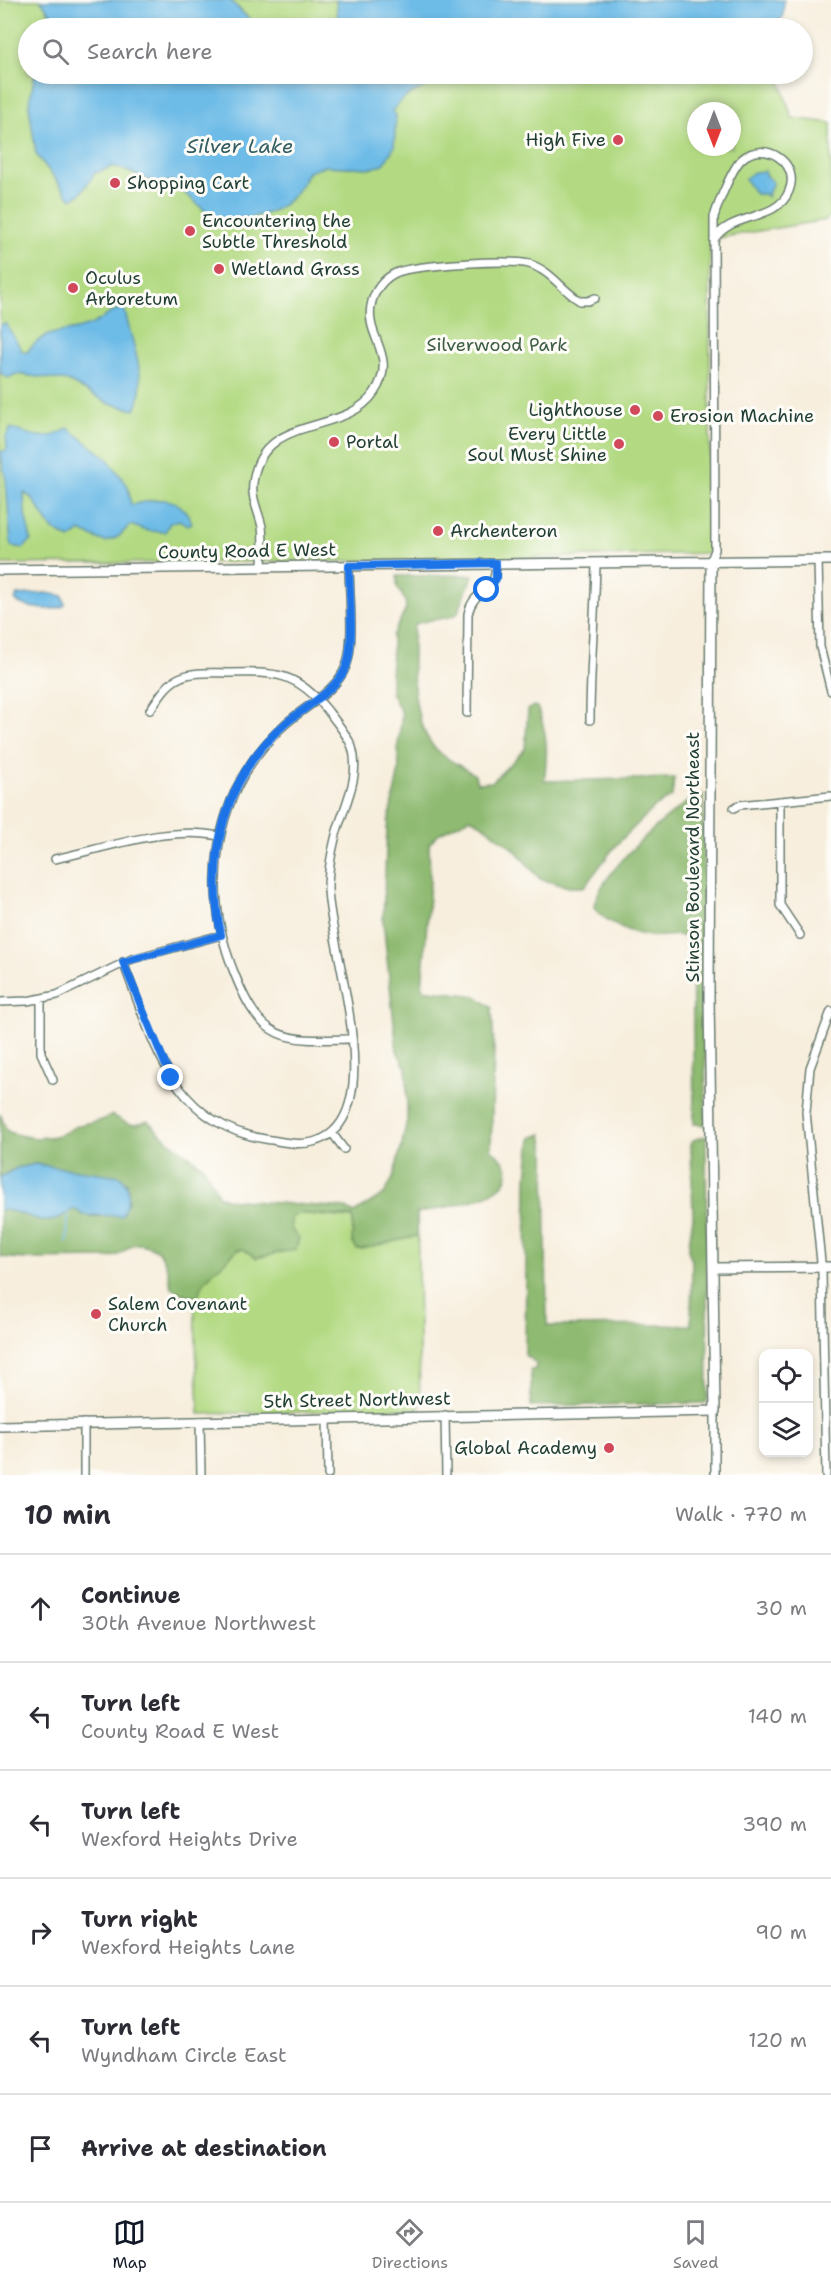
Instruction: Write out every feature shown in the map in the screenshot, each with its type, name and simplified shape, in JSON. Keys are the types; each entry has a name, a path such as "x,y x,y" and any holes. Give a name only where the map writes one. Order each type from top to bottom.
{"street":[{"name":"Stinson Boulevard Northeast","path":"714,240 728,226 774,208 785,199 791,177 789,169 780,158 769,152 756,152 748,155 737,165 715,213 714,240 716,550 711,560 709,997 716,1475"},
{"path":"262,568 262,527 253,495 257,468 269,448 283,436 355,410 374,393 381,377 383,361 370,320 371,305 378,289 391,276 414,269 520,262 540,268 580,301 595,298"},
{"path":"818,560 820,647 831,691"},
{"name":"County Road E West","path":"0,570 831,560"},
{"path":"467,713 468,614 472,600 491,586 496,579 496,563"},
{"path":"590,720 590,661 596,563"},
{"path":"349,566 347,665 338,681 281,727 255,757 230,802 219,836 214,892 221,935 244,998 264,1025 282,1035 302,1040 352,1039"},
{"path":"123,962 163,1064 190,1102 231,1130 291,1143 315,1142 332,1133 346,1116 352,1099 352,1039 347,998 331,924 328,887 333,846 355,774 354,756 348,739 317,698 300,682 280,674 195,674 174,681 150,710"},
{"path":"734,808 831,796"},
{"path":"780,801 780,905 800,934"},
{"path":"55,859 171,834 200,833 219,836"},
{"path":"0,1002 41,999 57,995 123,962 221,935"},
{"path":"41,999 41,1053 53,1080"},
{"path":"826,1475 827,1370 806,1112 810,1068 831,1011"},
{"path":"332,1133 344,1149"},
{"path":"714,1268 831,1267"},
{"name":"5th Street Northwest","path":"0,1426 715,1410"},
{"path":"444,1415 446,1475"},
{"path":"327,1418 328,1475"},
{"path":"201,1421 201,1475"},
{"path":"84,1423 84,1475"}],"green space":[{"name":"Silverwood Park","path":"0,0 41,0 53,18 18,18 18,84 33,84 29,105 36,154 71,199 80,194 95,173 114,166 159,184 171,181 217,221 271,212 291,198 308,172 325,166 373,168 387,123 394,109 408,95 434,84 781,84 792,118 831,123 831,214 826,220 710,239 710,553 446,560 0,564"},
{"path":"230,0 336,0 338,18 248,18"},
{"path":"473,575 457,614 414,625 413,674 417,710 429,741 439,752 475,775 477,783 492,782 525,749 528,710 533,706 537,707 545,735 544,781 674,778 672,796 655,807 616,845 584,887 569,887 540,879 515,850 470,818 438,834 429,844 430,882 422,989 476,996 492,1008 494,1050 491,1149 505,1164 507,1177 500,1187 486,1195 449,1207 417,1213 417,1236 362,1249 357,1249 352,1242 353,1217 299,1213 292,1217 291,1224 292,1231 299,1238 296,1249 256,1258 243,1249 237,1250 208,1278 199,1291 198,1298 180,1293 171,1287 167,1267 161,1255 152,1247 143,1245 134,1244 118,1255 106,1258 0,1257 0,1210 48,1221 58,1219 75,1209 89,1216 103,1216 129,1202 127,1182 35,1164 17,1168 0,1177 0,1114 7,1131 32,1138 59,1135 77,1126 101,1121 112,1115 133,1124 148,1121 166,1139 204,1167 219,1196 225,1199 346,1208 354,1213 384,1194 393,1178 407,1120 406,1068 397,1051 383,921 387,828 399,770 398,745 402,714 391,692 392,636 406,609 405,600 397,587 397,576"},
{"path":"703,794 706,1125 694,1124 692,940 677,935 650,936 635,932 612,923 594,908 607,879 621,861 674,812"},
{"path":"542,1134 545,1150 547,1326 691,1325 692,1261 688,1250 693,1217 691,1145 693,1140 706,1136 708,1399 705,1403 531,1406 531,1370 535,1370 536,1363 525,1355 527,1178 531,1138"},
{"path":"417,1192 420,1409 199,1414 190,1204 350,1218"}],"water":[{"path":"41,0 230,0 248,18 53,18"},
{"path":"336,0 784,0 782,18 338,18"},
{"name":"Silver Lake","path":"33,84 433,84 417,90 392,111 396,115 394,147 384,164 373,168 325,166 308,172 291,198 272,212 247,218 217,221 171,181 159,184 114,166 95,173 80,194 71,199 36,154 29,105"},
{"path":"765,171 765,175 773,182 767,197 765,194 755,194 745,179 754,172"},
{"path":"124,307 140,373 139,399 135,410 108,403 68,381 16,374 8,378 0,373 0,325 6,324 23,352 27,352 42,338 90,325"},
{"path":"11,428 33,435 47,436 68,428 107,458 128,486 131,505 159,500 174,502 187,513 192,523 188,525 179,520 170,523 165,532 149,531 130,525 118,537 105,542 80,531 70,539 53,530 32,498 24,493 25,514 31,540 24,548 11,546 6,481 0,452 7,450 6,436"},
{"path":"46,593 63,596 65,605 39,608 25,606 15,600 17,595"},
{"path":"35,1164 120,1176 128,1190 122,1216 83,1215 75,1209 58,1219 48,1221 0,1210 0,1177 17,1168"}],"waterway":[{"path":"67,1242 68,1211"}],"place":[{"name":"High Five","path":"618,140"},
{"name":"Shopping Cart","path":"115,183"},
{"name":"Encountering the Subtle Threshold","path":"190,231"},
{"name":"Wetland Grass","path":"219,269"},
{"name":"Oculus Arboretum","path":"73,288"},
{"name":"Lighthouse","path":"635,410"},
{"name":"Erosion Machine","path":"658,416"},
{"name":"Portal","path":"334,442"},
{"name":"Every Little Soul Must Shine","path":"619,444"},
{"name":"Archenteron","path":"438,531"},
{"name":"Salem Covenant Church","path":"96,1314"},
{"name":"Global Academy","path":"609,1448"}],"route":[{"path":"171,1078 160,1057 123,962 221,935 216,913 214,871 219,836 230,802 246,770 267,742 281,727 338,681 343,674 349,657 349,566 496,563 496,579 487,590"}]}
